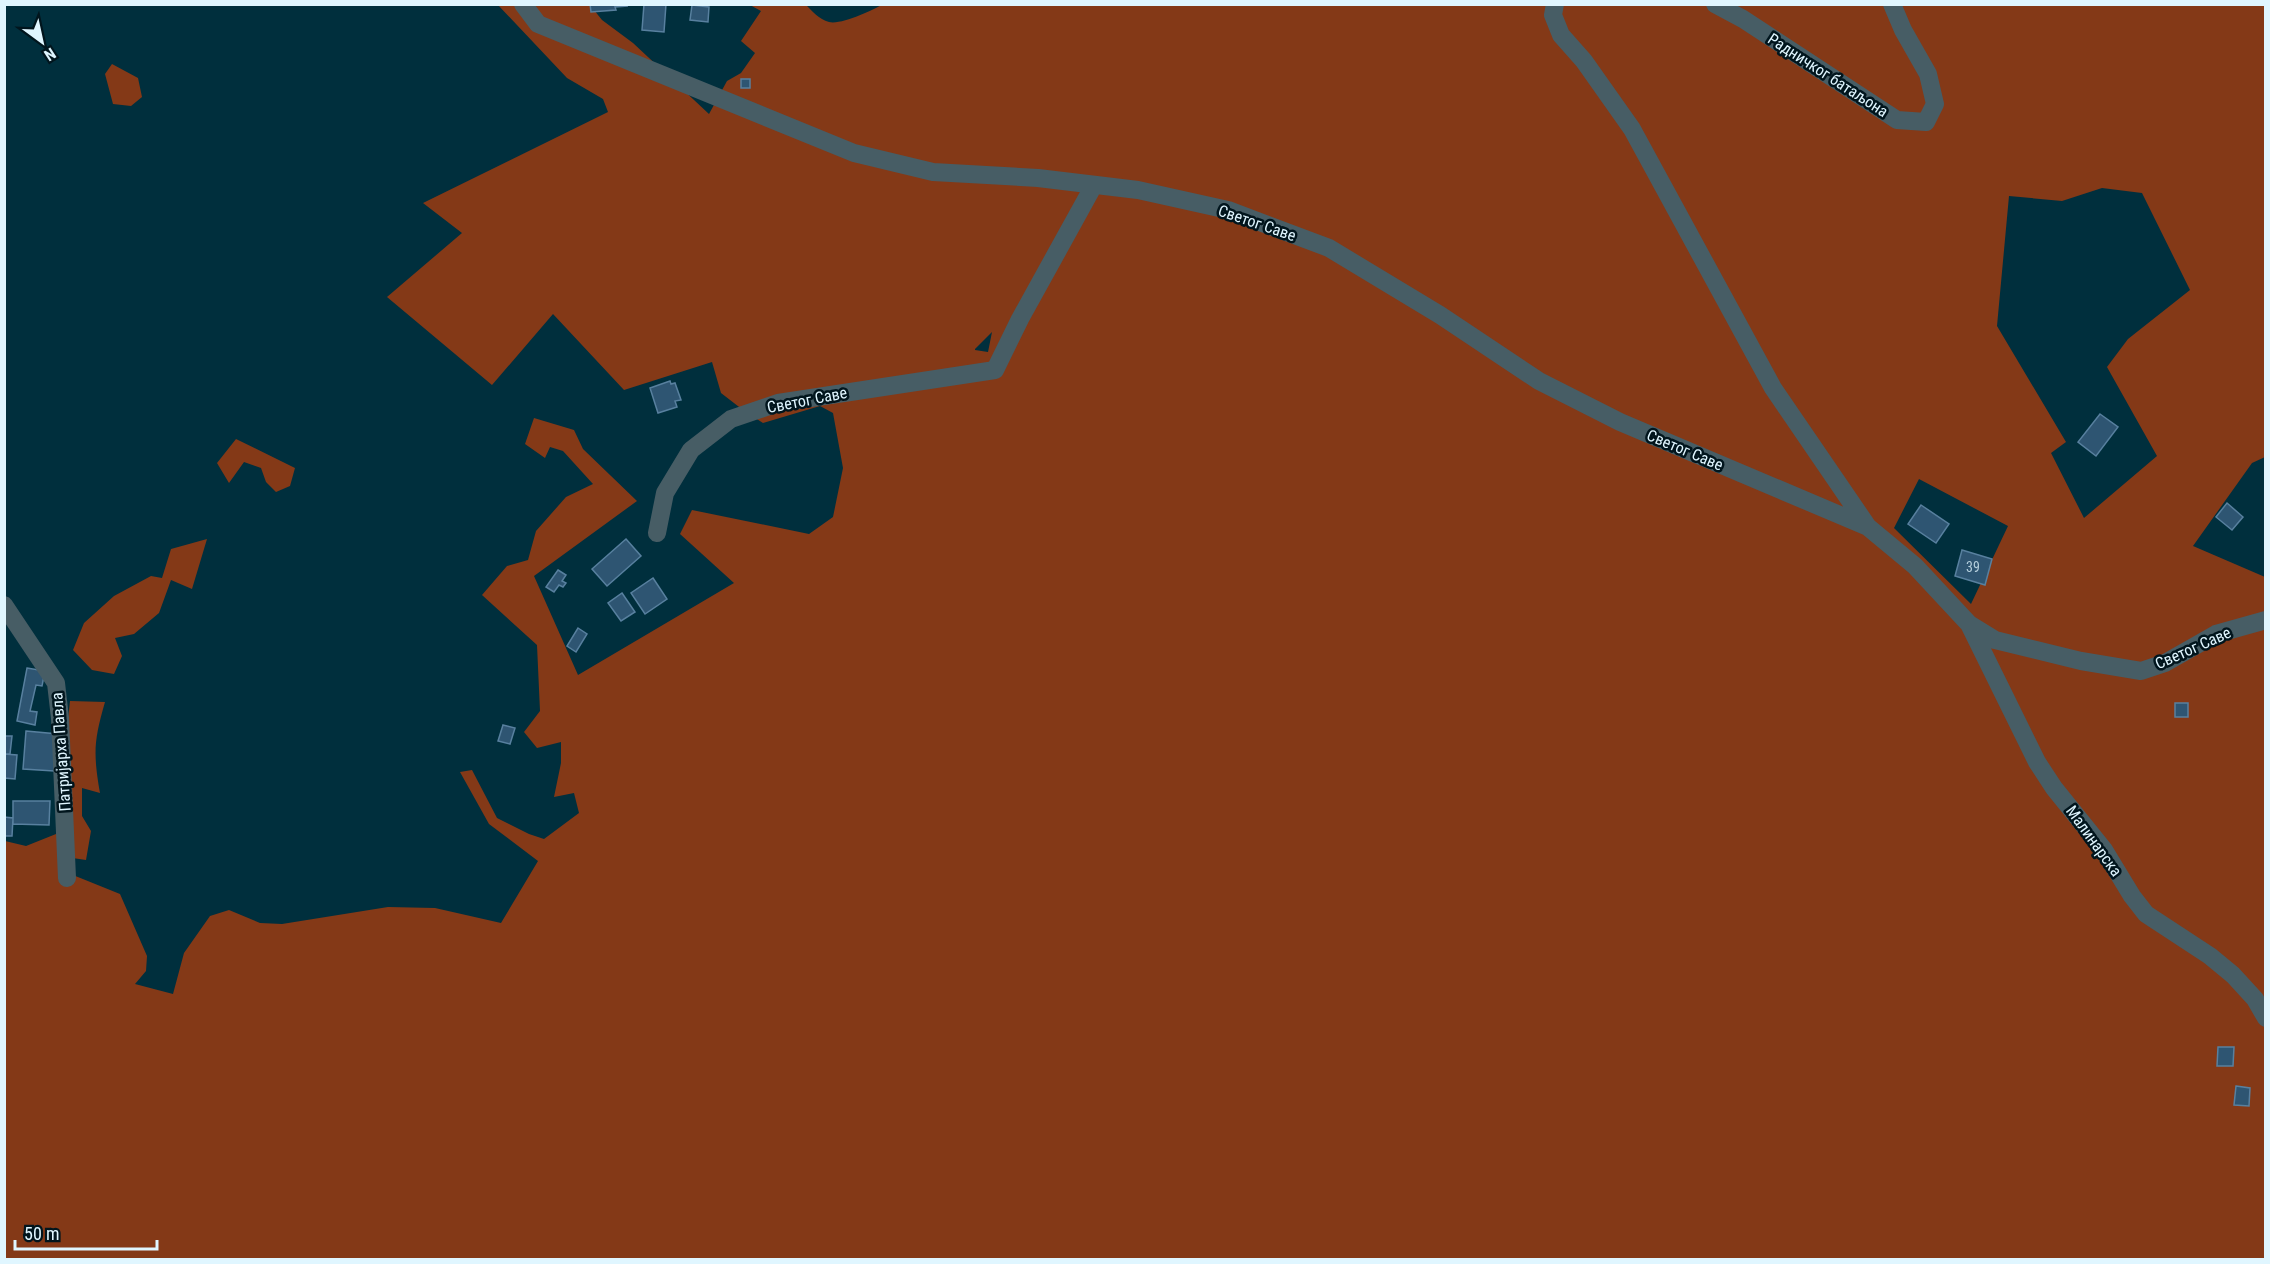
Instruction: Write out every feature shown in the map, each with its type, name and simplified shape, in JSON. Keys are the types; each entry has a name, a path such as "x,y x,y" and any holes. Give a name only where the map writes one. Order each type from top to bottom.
{"street":[{"name":"Светог Саве","path":"523,4 538,24 854,153 933,172 1038,178 1138,190 1228,210 1329,248 1440,315 1549,386 1620,422 1868,527 1915,567 1970,624 1995,640 2081,661 2141,671 2165,663 2216,634 2265,620"},
{"path":"1556,4 1553,15 1561,35 1584,61 1632,129 1773,388 1868,527"},
{"name":"Радничког батаљона","path":"1715,4 1743,19 1897,120 1926,122 1935,104 1928,74 1903,30 1892,4"},
{"name":"Светог Саве","path":"657,533 665,493 691,450 731,419 777,403 995,370 1020,319 1094,185"},
{"name":"Патријарха Павла","path":"4,605 56,683 60,718 67,878"},
{"name":"Малинарска","path":"1970,624 2037,762 2054,788 2104,850 2132,897 2146,915 2210,956 2233,975 2255,999 2265,1018"}],"shaded area":[{"path":"884,4 2265,5 2265,457 2252,463 2193,546 2265,577 2265,1259 5,1260 5,841 26,846 56,834 70,701 105,702 96,747 100,793 82,788 82,816 91,831 86,860 59,856 58,869 120,894 147,956 146,971 135,984 173,994 184,953 210,916 229,910 260,923 282,924 388,907 435,908 501,923 538,861 489,824 460,772 472,770 497,818 529,834 544,839 579,813 574,793 554,797 561,763 561,742 537,748 524,732 540,711 537,645 482,595 507,566 528,560 536,531 566,497 593,484 563,451 550,447 545,458 525,444 534,418 574,430 583,449 637,501 534,576 578,675 734,583 680,534 692,510 809,534 833,517 843,468 833,413 820,406 763,423 721,393 712,362 624,390 553,314 492,385 387,297 462,233 423,203 608,112 603,99 567,78 498,5 590,5 602,20 633,43 709,114 727,81 741,73 755,53 741,41 761,11 750,5 806,5 822,19 835,22 849,19","holes":["2102,188 2142,193 2190,290 2128,339 2107,367 2157,456 2084,518 2051,453 2066,442 1997,326 2009,196 2062,201","992,332 988,352 975,350 975,349","1919,479 2008,526 1971,604 1894,528"]},
{"path":"112,64 138,78 142,97 131,106 113,104 105,74"},
{"path":"236,439 295,468 290,486 276,492 266,482 261,468 244,462 229,483 217,463"},
{"path":"207,539 192,589 171,580 159,613 134,634 115,638 122,656 114,674 92,670 73,650 84,623 114,596 151,576 162,578 171,549"}],"building":[{"path":"590,4 626,4 627,6 615,7 616,10 591,12"},
{"path":"644,4 666,4 664,32 642,30"},
{"path":"692,5 709,7 708,22 690,20"},
{"path":"741,79 750,79 750,88 741,88"},
{"path":"670,381 671,384 675,383 681,400 675,401 677,407 658,413 650,388"},
{"path":"2100,414 2118,427 2096,456 2078,442"},
{"path":"2227,503 2243,517 2232,530 2216,517"},
{"path":"1921,505 1949,524 1936,543 1908,524"},
{"path":"626,539 641,556 607,586 592,569"},
{"path":"1962,550 1992,559 1985,585 1955,576"},
{"path":"558,570 566,575 562,581 566,583 563,587 559,585 554,592 546,587"},
{"path":"653,578 667,599 645,614 631,593"},
{"path":"622,593 635,612 621,621 608,603"},
{"path":"578,628 587,634 576,652 567,646"},
{"path":"27,668 45,671 42,686 36,685 30,711 37,712 35,725 17,721"},
{"path":"2175,703 2188,703 2188,717 2175,717"},
{"path":"503,725 515,728 510,744 498,741"},
{"path":"26,731 58,734 54,771 23,769"},
{"path":"4,736 12,736 10,754 4,754"},
{"path":"4,754 17,755 15,779 4,778"},
{"path":"13,801 50,801 49,825 13,824"},
{"path":"4,817 13,818 12,836 4,836"},
{"path":"2218,1047 2234,1047 2233,1066 2217,1066"},
{"path":"2236,1086 2250,1088 2249,1106 2234,1105"}]}
